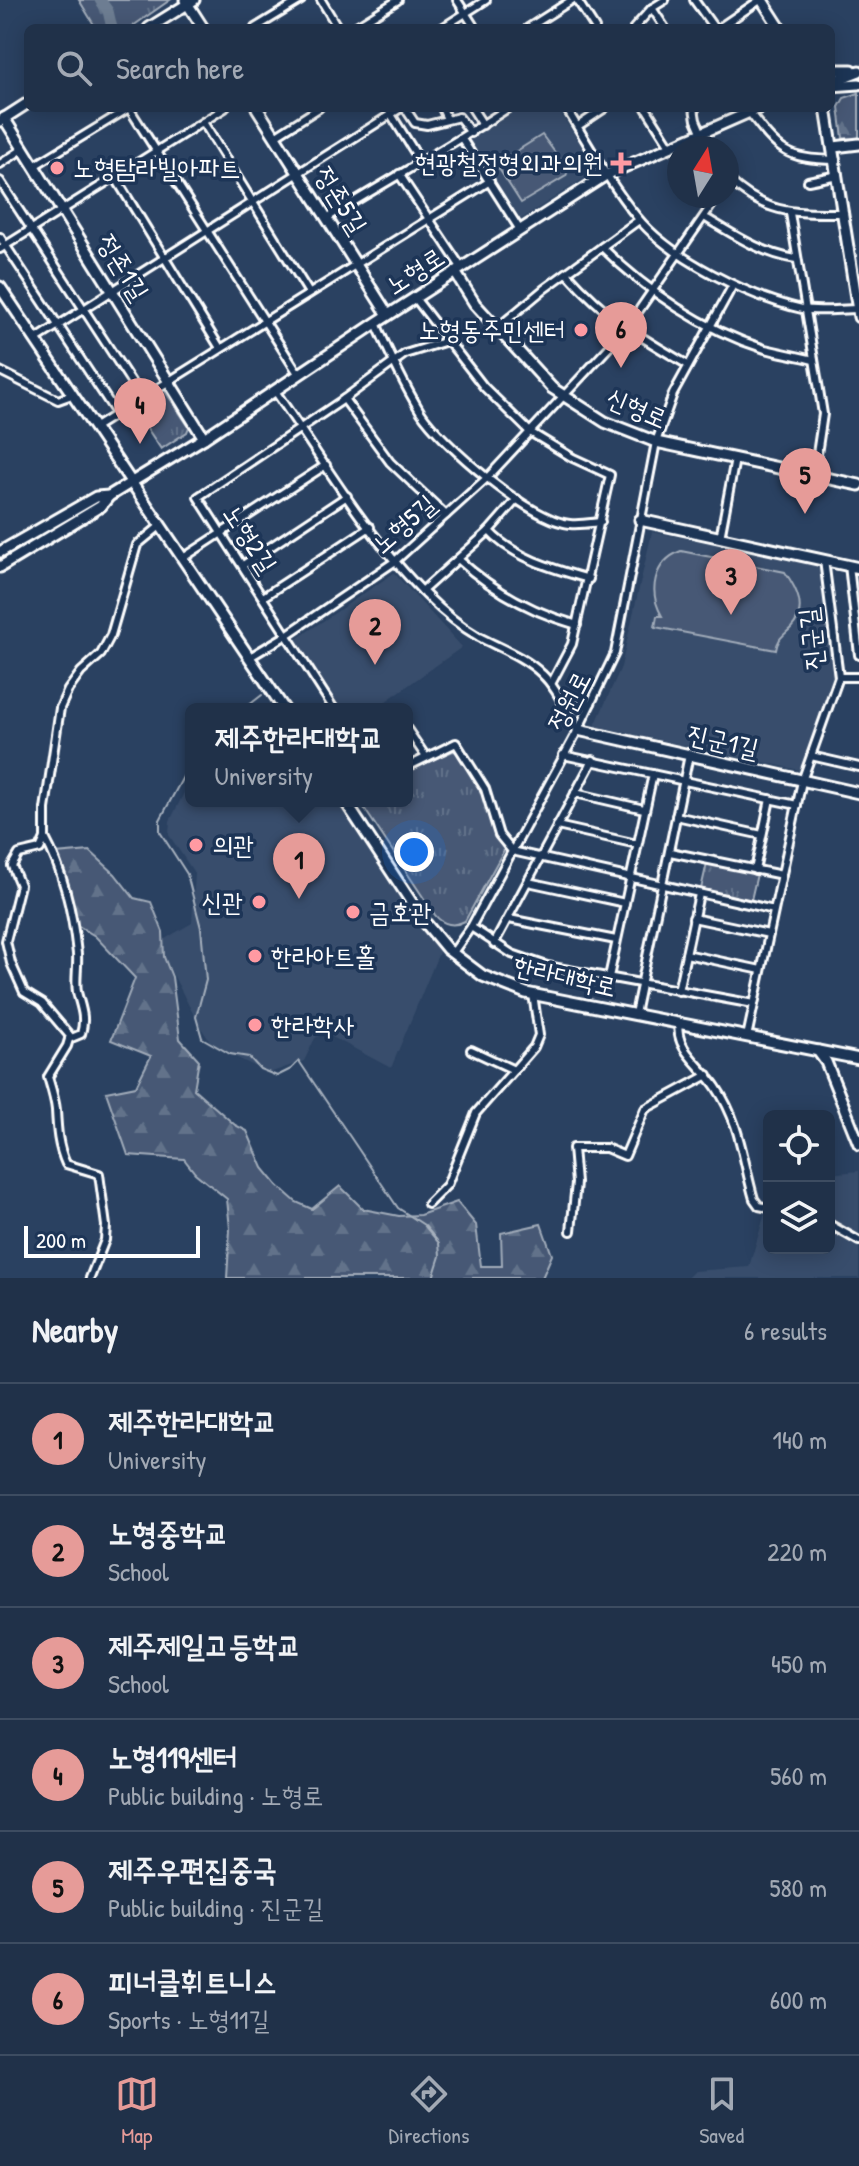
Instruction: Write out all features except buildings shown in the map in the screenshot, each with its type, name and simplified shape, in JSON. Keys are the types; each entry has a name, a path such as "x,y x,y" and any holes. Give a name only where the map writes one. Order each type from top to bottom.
{"main road":[{"path":"761,0 777,24"},
{"path":"155,24 189,1 201,24"},
{"path":"835,70 859,70"},
{"path":"835,82 859,70"},
{"path":"835,84 859,84"},
{"path":"2,120 24,106"},
{"name":"정존5길","path":"260,112 388,315"},
{"name":"노형로","path":"692,136 749,112"},
{"path":"827,112 859,311"},
{"name":"정존1길","path":"2,120 204,438"},
{"path":"834,147 859,144"},
{"name":"노형로","path":"0,567 101,506 109,496 204,438 606,175 667,147"},
{"name":"신형로","path":"458,270 475,304 552,388 605,422 656,442 859,485"},
{"path":"0,287 280,703"},
{"name":"노형로","path":"0,552 96,497 109,496"},
{"name":"진군길","path":"640,520 854,566"},
{"name":"진군1길","path":"578,730 859,793"},
{"name":"한라대학로","path":"349,807 423,920 452,954 503,986 859,1059"},
{"path":"818,1051 826,1062 859,1144"}],"street":[{"path":"262,24 301,0"},
{"path":"321,0 336,24"},
{"path":"359,24 398,0"},
{"path":"457,0 472,24"},
{"path":"448,24 486,0"},
{"path":"535,24 574,0 592,24"},
{"path":"638,24 652,8 665,0"},
{"path":"694,0 713,24"},
{"path":"722,24 761,0"},
{"path":"652,8 662,24"},
{"path":"34,166 122,112"},
{"path":"132,112 299,375"},
{"path":"3,247 219,112"},
{"path":"275,136 313,112"},
{"path":"35,340 298,173 388,112"},
{"path":"390,112 422,164"},
{"path":"406,112 415,123 427,125 459,117 471,133"},
{"path":"444,112 447,119"},
{"path":"475,112 483,125"},
{"path":"327,218 399,174 422,164 502,112"},
{"path":"569,112 606,175 639,220 678,252 733,285 806,310 859,311"},
{"path":"578,126 599,112"},
{"path":"649,112 667,141"},
{"path":"695,112 703,136"},
{"path":"755,112 770,140 787,153 809,160 836,160"},
{"path":"203,122 309,293"},
{"path":"462,139 520,230"},
{"path":"0,164 23,149"},
{"path":"399,174 458,270"},
{"path":"808,181 838,175"},
{"path":"115,177 220,348"},
{"path":"0,181 141,397"},
{"path":"94,428 490,181"},
{"path":"739,188 763,203 790,213 844,213"},
{"name":"노형5길","path":"250,657 288,635 396,561 488,477 562,394 626,329 710,208"},
{"path":"790,213 823,424 814,474"},
{"path":"704,217 751,245 780,257 796,259"},
{"path":"496,329 639,220"},
{"path":"0,237 3,247 116,413"},
{"path":"602,247 652,291 710,326 764,348 814,360"},
{"path":"567,273 590,299 626,329 688,365"},
{"name":"정원로","path":"452,954 471,927 578,730 615,653 656,442 673,394 733,285"},
{"path":"415,298 484,387 530,432 573,458 610,475 572,644 551,684"},
{"path":"376,323 421,412 443,439 517,499 547,517 569,525 601,522"},
{"path":"301,428 405,354 447,341"},
{"path":"0,371 58,400 72,395"},
{"path":"275,391 347,496 422,591 447,615 477,636 541,672 578,730"},
{"path":"344,399 390,462 446,515"},
{"name":"노형2길","path":"301,428 198,497 330,703"},
{"path":"720,538 735,458"},
{"path":"183,558 326,465"},
{"path":"243,565 347,496"},
{"path":"422,591 489,531 517,499"},
{"path":"90,1278 105,1240 99,1174 66,1164 55,1126 56,1109 48,1077 70,1036 42,1003 24,992 11,963 6,941 20,885 12,866 19,854 40,849 45,838 45,809 60,708 68,690 81,672 101,654 111,635 137,545 160,526"},
{"path":"263,597 370,527"},
{"path":"489,531 497,540 533,560 589,579"},
{"path":"458,559 479,578 521,604 554,619 577,625"},
{"name":"진군길","path":"747,1037 802,781 839,677 824,560"},
{"name":"진군길","path":"854,566 859,655"},
{"path":"839,677 859,677"},
{"path":"561,703 579,707 591,703"},
{"path":"413,738 426,757"},
{"path":"413,764 456,743 485,789 499,835 512,851 774,910"},
{"path":"563,755 797,805"},
{"path":"635,1014 689,755"},
{"path":"811,756 859,767"},
{"path":"494,944 593,760"},
{"path":"609,977 653,774"},
{"path":"575,793 644,809"},
{"path":"755,870 770,799"},
{"path":"676,816 762,835"},
{"path":"557,826 637,844"},
{"path":"45,838 57,861 69,904 77,955 77,991 85,1015 81,1034 69,1039"},
{"path":"670,852 782,875"},
{"path":"528,882 625,903"},
{"path":"678,991 699,894"},
{"path":"693,918 769,934"},
{"path":"509,919 616,940"},
{"path":"471,927 494,944 525,960 754,1004"},
{"path":"686,954 761,970"},
{"path":"428,1204 447,1185 476,1113 534,1047 539,1035 533,994"},
{"path":"679,1024 677,1034 680,1042 708,1075 734,1116 754,1199 763,1207"},
{"path":"471,1050 514,1070"},
{"path":"571,1231 576,1183 573,1148 606,1148 625,1156 645,1109 708,1075"},
{"path":"835,1227 859,1241"}],"shaded area":[{"path":"512,112 560,112 597,170 521,219 469,140"},
{"path":"652,532 822,564 836,679 804,771 595,726 621,667"},
{"path":"394,573 462,647 383,703 337,703 295,640"},
{"path":"185,791 185,807 343,807 440,950 391,1068 325,1033 315,1038 304,1061 269,1073 214,1047 199,1025 164,957 165,939 192,923 195,874 169,835 170,821"},
{"path":"859,1171 859,1278 687,1278 694,1271 749,1267 763,1220 763,1254 835,1254 835,1173"}],"green space":[{"path":"79,0 170,0 136,24 94,24"},
{"path":"859,93 859,139 843,138 839,107 844,98"},
{"path":"542,135 568,170 566,176 521,203 496,164"},
{"path":"160,389 165,391 189,427 187,432 161,449 133,407"},
{"path":"681,551 785,572 797,592 800,607 796,621 776,650 655,627 657,616 662,616 654,588 659,570 664,562"},
{"path":"453,751 460,752 480,787 504,850 465,921 461,923 445,923 435,915 363,807 413,807 413,768"},
{"path":"90,851 115,874 134,898 151,902 163,932 164,957 172,977 180,1039 199,1060 194,1089 235,1125 247,1131 263,1168 277,1185 296,1202 312,1209 340,1186 363,1209 399,1216 420,1215 457,1202 476,1225 481,1266 502,1266 501,1233 541,1224 552,1255 542,1278 227,1278 230,1229 227,1199 195,1173 184,1159 128,1155 106,1092 136,1086 151,1056 111,1040 135,978 95,936 77,925 56,854"},
{"path":"707,863 757,874 751,900 701,889"}],"waterway":[{"path":"100,0 108,11 111,24"},
{"path":"252,703 262,695"},
{"path":"185,773 160,820 160,832 187,874 201,928 206,980 196,1017 202,1038 230,1054 249,1057 260,1069 277,1076 299,1061 398,1208 424,1225 439,1243 440,1256 433,1278"}],"place":[{"name":"현광철정형외과의원","path":"621,163"},
{"name":"노형탐라빌아파트","path":"57,168"},
{"name":"노형동주민센터","path":"581,330"},
{"name":"피너클휘트니스","path":"621,368"},
{"name":"노형119센터","path":"140,444"},
{"name":"제주우편집중국","path":"805,514"},
{"name":"제주제일고등학교","path":"731,615"},
{"name":"노형중학교","path":"375,665"},
{"name":"의관","path":"196,845"},
{"name":"제주한라대학교","path":"299,899"},
{"name":"신관","path":"259,902"},
{"name":"금호관","path":"353,912"},
{"name":"한라아트홀","path":"255,956"},
{"name":"한라학사","path":"255,1025"}]}
